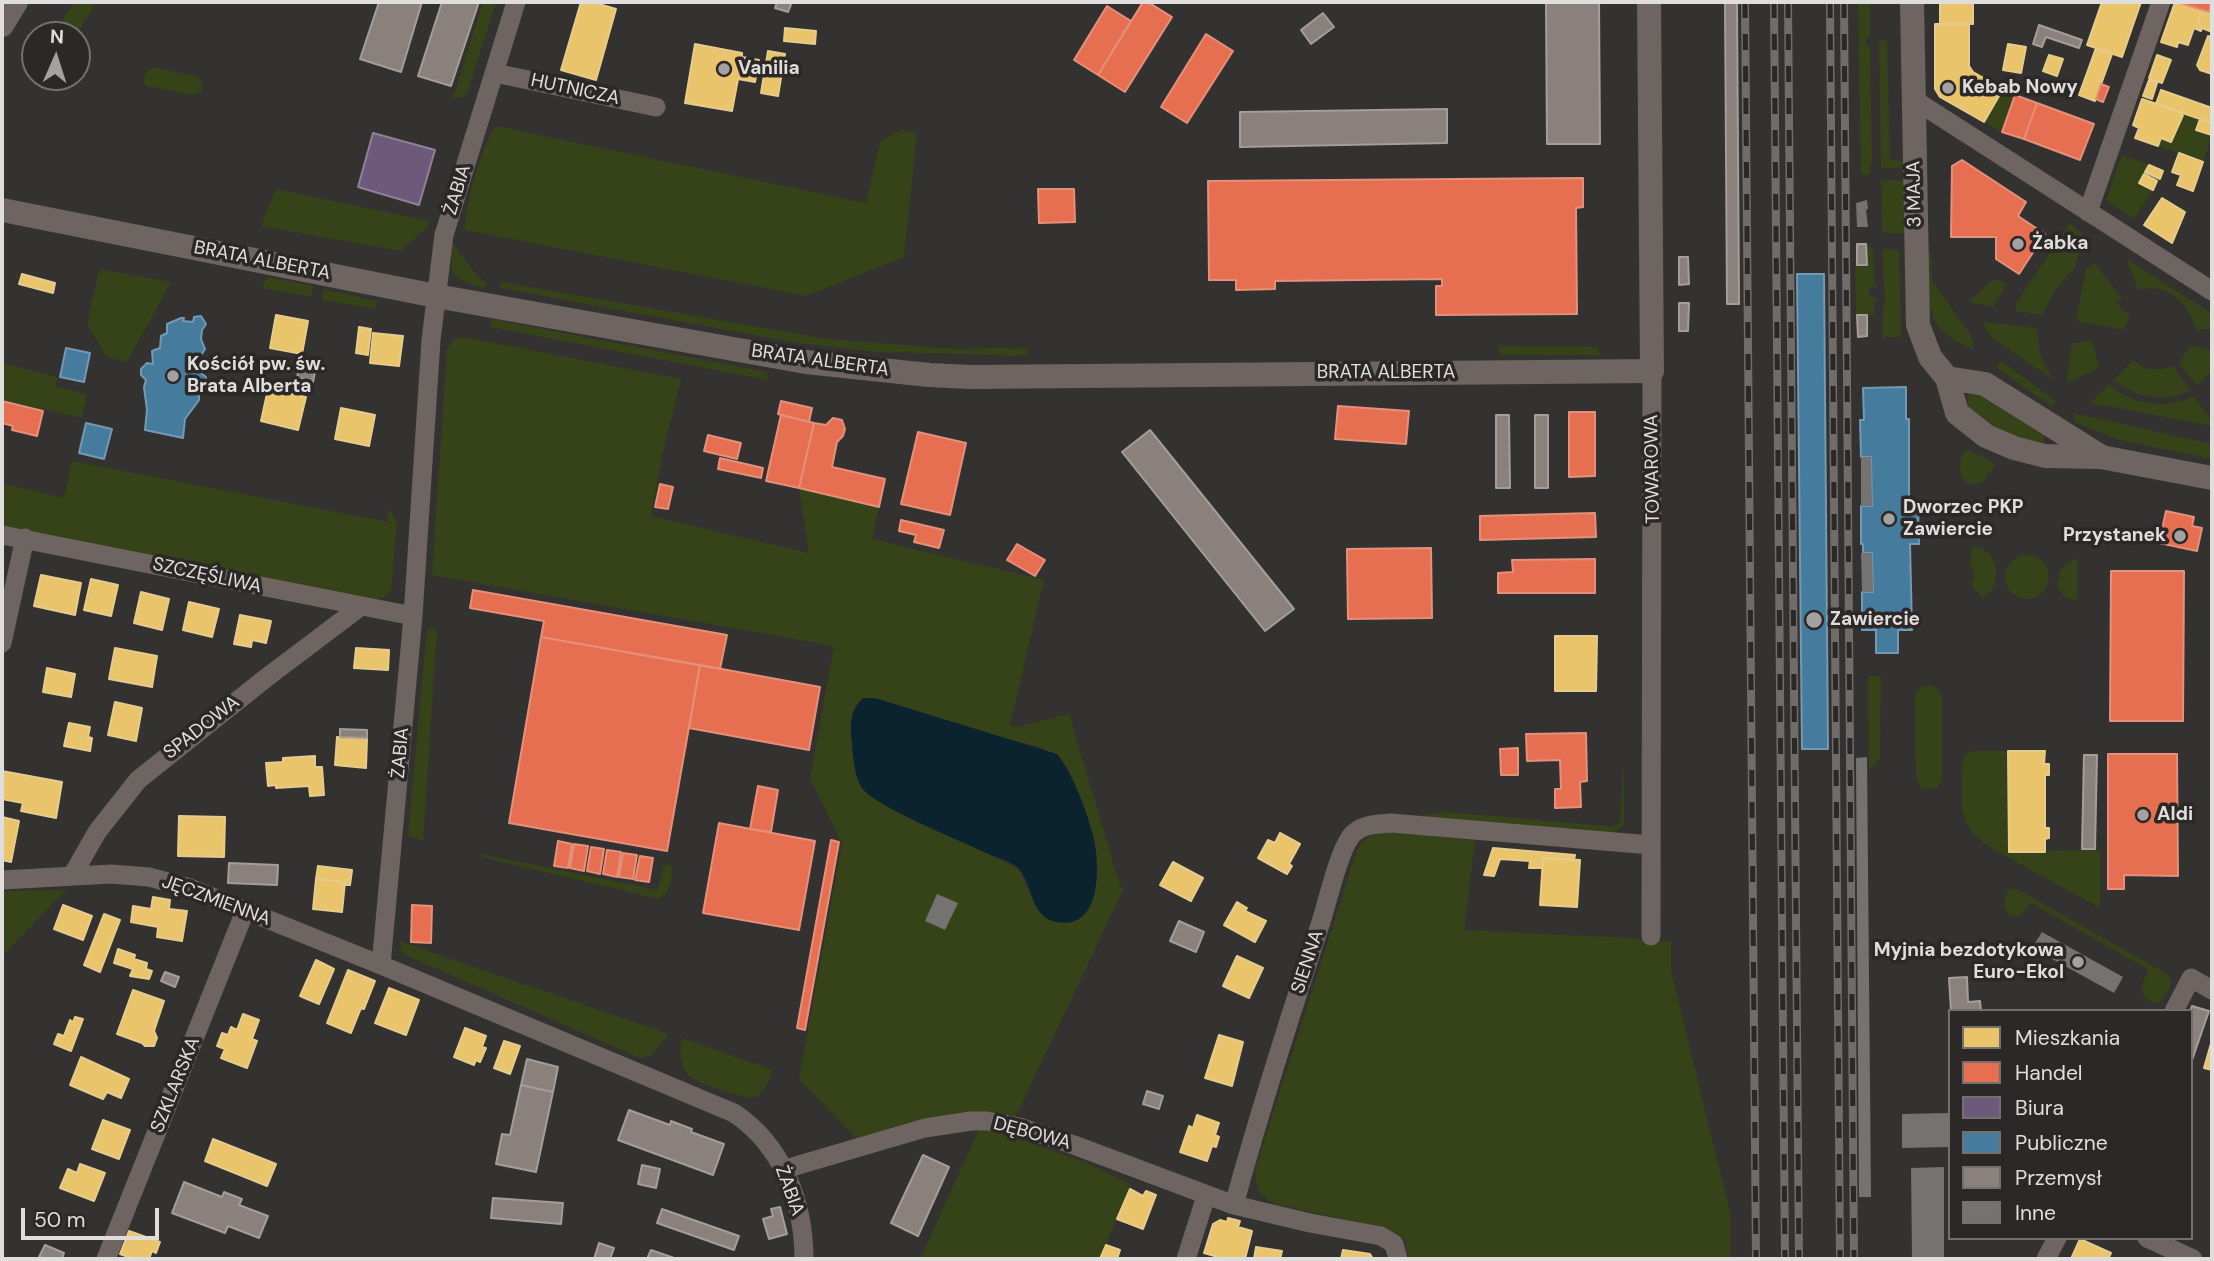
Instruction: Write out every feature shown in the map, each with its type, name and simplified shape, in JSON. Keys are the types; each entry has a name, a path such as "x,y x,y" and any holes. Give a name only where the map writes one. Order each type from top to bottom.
{"street":[{"path":"2,24 16,2"},
{"name":"ŻABIA","path":"516,2 444,235 436,296 413,616 382,965 734,1113 764,1139 785,1169 804,1234 804,1259"},
{"name":"TOWAROWA","path":"1650,2 1653,589 1651,936"},
{"name":"3 MAJA","path":"1912,2 1918,325 1930,357 1947,378 1957,413 1986,436 2014,448 2045,456 2101,457"},
{"path":"2088,212 2161,2"},
{"name":"HUTNICZA","path":"495,73 656,107"},
{"path":"1913,99 2212,291"},
{"name":"BRATA ALBERTA","path":"2,210 436,296 806,362 929,375 971,377 1652,371"},
{"path":"1947,378 1985,384 2101,457 2212,478"},
{"name":"SZCZĘŚLIWA","path":"2,535 413,616"},
{"path":"2,643 25,538"},
{"name":"SPADOWA","path":"72,876 97,832 138,780 360,607"},
{"name":"SIENNA","path":"1234,1205 1311,952 1341,861 1350,837 1355,832 1372,824 1391,823 1651,845"},
{"name":"JĘCZMIENNA","path":"2,880 111,874 149,877 190,888 382,965"},
{"name":"SZKLARSKA","path":"106,1259 245,911"},
{"path":"2175,1009 2191,978 2212,990"},
{"name":"DĘBOWA","path":"785,1169 925,1128 987,1121 1019,1127 1074,1145 1234,1205"},
{"path":"1186,1259 1206,1195"},
{"path":"1234,1205 1381,1236 1395,1244 1398,1259"},
{"path":"2046,1259 2056,1240"},
{"path":"2151,1240 2193,1259"}],"green space":[{"path":"74,2 97,2 85,21 62,21"},
{"path":"483,2 496,2 467,94 449,99 455,92"},
{"path":"1858,2 1870,2 1870,38 1866,38 1866,46 1870,46 1870,174 1861,174"},
{"path":"1879,40 1887,40 1890,160 1903,161 1900,168 1881,168"},
{"path":"157,68 196,76 201,80 202,91 193,95 144,84 145,73"},
{"path":"2003,89 2015,95 2002,132 1985,122"},
{"path":"2184,113 2200,119 2197,130 2212,135 2203,162 2158,146 2161,138 2171,142"},
{"path":"496,126 866,203 880,142 901,130 917,133 904,257 806,296 465,230 475,176"},
{"path":"2122,155 2166,170 2134,219 2106,200"},
{"path":"1901,180 1905,233 1884,233 1881,181"},
{"path":"276,189 429,221 428,226 401,251 261,226"},
{"path":"2070,223 2083,235 2075,268 2057,287 2042,315 2016,311 2015,305"},
{"path":"451,241 474,272 486,283 485,288 459,278 452,271"},
{"path":"1866,244 1873,249 1874,280 1877,287 1869,288 1869,297 1877,298 1874,315 1869,315 1869,337 1867,315 1858,315 1856,320 1855,265 1867,265"},
{"path":"1882,249 1899,250 1901,337 1883,338 1885,300"},
{"path":"1928,251 1931,252 1932,281 1970,334 1973,349 1956,341 1936,322 1929,298"},
{"path":"2126,258 2212,314 2212,329 2196,330 2182,303 2167,292 2149,288 2138,290"},
{"path":"2094,263 2122,298 2116,303 2130,316 2124,330 2076,321 2086,269"},
{"path":"99,269 171,282 127,362 107,357 87,325"},
{"path":"267,277 313,286 312,297 262,288"},
{"path":"1994,279 2007,284 1993,307 1968,302"},
{"path":"501,282 828,339 954,349 1027,348 1027,356 881,352 797,343 500,288"},
{"path":"324,289 376,301 375,309 322,300"},
{"path":"491,319 767,372 768,380 490,327"},
{"path":"1982,322 2037,328 2040,354 2052,379 1992,338"},
{"path":"463,337 681,379 651,516 809,553 799,488 879,507 872,539 1044,580 1010,725 1018,727 1069,714 1120,886 1124,888 1015,1118 857,1139 799,1079 842,844 810,778 834,646 432,575 447,350 453,340","holes":["856,704 1044,748 1037,909 1018,868 885,805 862,788 853,755 850,725"]},
{"path":"2092,341 2099,368 2066,384 2072,343"},
{"path":"2191,345 2212,351 2212,371 2197,386 2179,363"},
{"path":"1499,346 1597,347 1600,355 1499,355"},
{"path":"2133,360 2152,369 2173,366 2190,390 2171,397 2150,397 2131,391 2114,380"},
{"path":"2001,361 2056,401 2052,407 1996,367"},
{"path":"2,363 57,377 56,387 87,394 82,418 2,400"},
{"path":"2109,384 2127,397 2149,403 2172,403 2194,396 2212,421 2212,426 2090,403"},
{"path":"1974,389 2045,435 2041,445 2003,435 1967,406 1968,394"},
{"path":"2073,413 2212,444 2212,459 2119,440 2075,422"},
{"path":"1968,450 1996,464 1983,482 1973,485 1965,481 1960,470 1961,456"},
{"path":"72,461 388,522 389,507 397,523 391,591 384,597 366,600 2,526 2,483 64,498"},
{"path":"1972,547 1987,552 1996,566 1994,583 1983,598 1970,584 1973,581 1974,569 1970,568"},
{"path":"2027,555 2036,556 2043,561 2048,568 2048,586 2043,593 2036,598 2027,599 2018,598 2011,593 2006,586 2005,577 2006,568 2011,561 2018,556"},
{"path":"2077,559 2077,601 2065,597 2057,587 2061,568"},
{"path":"427,629 437,629 423,841 408,836"},
{"path":"1868,676 1881,676 1880,758 1869,771"},
{"path":"1930,685 1937,688 1942,697 1942,779 1937,788 1922,789 1916,779 1915,695 1921,687"},
{"path":"1972,751 2008,751 2009,852 2100,850 2100,908 1993,849 1972,831 1963,813 1962,764 1964,757"},
{"path":"1624,756 1624,825 1610,835 1410,817 1450,812 1616,827 1620,821"},
{"path":"1390,832 1475,840 1464,930 1671,942 1671,970 1730,1213 1730,1259 1408,1259 1405,1240 1391,1230 1275,1204 1262,1194 1255,1170 1356,853 1369,836"},
{"path":"480,854 658,890 663,866 668,864 672,867 672,876 668,889 659,899 481,857"},
{"path":"2017,889 2165,973 2170,977 2171,984 2165,997 2155,1002 2143,995 2142,987 2149,970 2031,903 2021,915 2011,916 2004,905 2008,891"},
{"path":"66,890 2,956 2,891"},
{"path":"399,941 669,1034 651,1056 640,1058 403,954"},
{"path":"682,1038 773,1070 766,1085 755,1097 720,1090 692,1078 685,1071 681,1053"},
{"path":"981,1125 1087,1163 1131,1185 1100,1259 920,1259"}],"water":[{"path":"863,698 875,698 1057,754 1082,801 1096,852 1096,888 1088,910 1080,918 1070,922 1048,919 1041,914 1018,868 900,813 870,796 857,778 851,730 853,713"}],"building: Mieszkania":[{"path":"581,2 592,2 616,9 596,80 561,70"},
{"path":"1940,2 1973,2 1973,24 1940,24"},
{"path":"2102,2 2141,2 2122,57 2087,45"},
{"path":"2175,2 2201,10 2198,21 2202,28 2201,31 2194,28 2188,45 2178,42 2177,47 2161,42"},
{"path":"2201,10 2212,14 2212,32 2202,28 2198,21"},
{"path":"1935,24 1969,24 1969,66 1973,72 2003,89 1984,122 1940,97 1935,89"},
{"path":"785,28 816,31 815,44 784,41"},
{"path":"2208,36 2212,38 2212,74 2200,70 2197,65"},
{"name":"Vanilia","path":"695,44 742,53 742,57 759,60 755,82 738,79 732,111 685,103"},
{"path":"2008,44 2026,47 2021,73 2003,70"},
{"path":"2096,48 2112,54 2095,101 2079,95"},
{"path":"768,51 785,54 778,96 761,93"},
{"path":"2049,55 2063,59 2057,76 2043,71"},
{"path":"2157,55 2171,60 2162,83 2149,78"},
{"path":"2149,80 2157,83 2152,99 2143,96"},
{"path":"2161,90 2212,108 2212,123 2156,104"},
{"path":"2142,99 2184,113 2171,142 2161,138 2158,146 2135,138 2139,128 2133,125"},
{"path":"2200,119 2212,123 2212,135 2196,130"},
{"path":"2179,153 2203,162 2193,191 2177,185 2181,175 2172,172"},
{"path":"2149,165 2163,171 2160,179 2145,172"},
{"path":"2144,174 2157,181 2153,190 2139,183"},
{"path":"2162,198 2185,212 2172,243 2144,225"},
{"path":"22,274 55,283 53,293 19,284"},
{"path":"276,315 308,321 302,354 270,348"},
{"path":"359,327 371,329 368,355 356,353"},
{"path":"373,333 403,336 399,366 370,363"},
{"path":"268,389 306,397 298,430 261,421"},
{"path":"341,408 375,415 369,446 335,439"},
{"path":"41,575 81,583 75,615 34,606"},
{"path":"91,579 118,585 111,616 84,610"},
{"path":"141,592 169,599 162,630 134,623"},
{"path":"189,602 219,609 212,637 183,630"},
{"path":"240,615 271,621 266,643 252,640 251,647 234,644"},
{"path":"1555,636 1597,636 1596,691 1555,691"},
{"path":"115,648 157,656 152,687 109,679"},
{"path":"356,648 389,650 388,670 354,668"},
{"path":"47,668 75,674 71,697 43,692"},
{"path":"115,702 142,708 136,741 108,735"},
{"path":"69,723 90,727 90,751 64,746"},
{"path":"337,737 367,738 366,768 335,765"},
{"path":"2008,751 2045,751 2044,764 2049,764 2049,775 2045,775 2045,828 2049,828 2049,838 2045,839 2045,852 2009,852"},
{"path":"315,756 315,767 322,767 324,795 310,796 309,786 268,786 266,763 283,762 283,758"},
{"path":"2,771 62,782 56,818 21,811 23,803 2,799"},
{"path":"179,816 225,817 224,857 178,856"},
{"path":"2,817 19,821 11,862 2,860"},
{"path":"1280,833 1300,844 1289,864 1292,866 1287,874 1258,858 1268,840 1275,843"},
{"path":"1493,848 1575,855 1574,860 1543,858 1542,868 1529,868 1530,861 1500,859 1494,876 1484,875"},
{"path":"1543,858 1580,860 1577,907 1540,905"},
{"path":"1173,862 1203,878 1191,901 1160,885"},
{"path":"318,866 352,870 350,885 316,879"},
{"path":"316,879 345,882 342,912 313,909"},
{"path":"153,897 170,900 169,909 187,911 182,941 157,937 158,927 131,922 133,906 151,909"},
{"path":"1237,902 1247,908 1245,911 1266,921 1255,942 1224,925"},
{"path":"63,905 92,916 83,940 54,929"},
{"path":"104,914 120,920 100,972 84,965"},
{"path":"118,949 147,963 146,969 152,971 149,979 130,976 133,969 114,963"},
{"path":"1237,956 1263,968 1249,998 1223,986"},
{"path":"316,960 334,969 319,1004 300,996"},
{"path":"348,970 375,981 351,1033 327,1023"},
{"path":"389,988 419,1000 406,1035 375,1023"},
{"path":"133,990 164,1001 154,1031 157,1038 154,1046 145,1046 117,1034"},
{"path":"243,1014 259,1020 252,1039 257,1041 247,1068 221,1058 225,1049 217,1046 222,1033 228,1035 231,1027 237,1030"},
{"path":"75,1017 83,1019 71,1051 54,1044 58,1034 64,1036 70,1020 73,1022"},
{"path":"465,1028 486,1036 482,1047 486,1048 480,1062 476,1060 474,1065 454,1057"},
{"path":"1219,1035 1243,1042 1232,1086 1205,1078"},
{"path":"2212,1040 2212,1070 2204,1068"},
{"path":"504,1041 520,1046 510,1074 494,1068"},
{"path":"81,1057 129,1079 121,1098 107,1092 103,1099 70,1085"},
{"path":"1197,1115 1219,1123 1215,1135 1219,1137 1216,1147 1212,1146 1207,1161 1180,1152 1189,1126 1193,1128"},
{"path":"103,1120 130,1130 119,1159 92,1149"},
{"path":"213,1139 276,1164 267,1186 205,1161"},
{"path":"80,1164 105,1173 94,1201 60,1188 68,1169 77,1173"},
{"path":"1130,1189 1143,1196 1146,1191 1156,1195 1143,1229 1117,1219"},
{"path":"1228,1218 1240,1221 1238,1227 1252,1231 1245,1259 1225,1259 1204,1253 1213,1224 1220,1220 1227,1222"},
{"path":"129,1231 160,1242 156,1253 152,1251 149,1259 134,1259 120,1254"},
{"path":"2080,1240 2111,1253 2108,1259 2071,1259"},
{"path":"1106,1245 1120,1250 1117,1259 1100,1259"},
{"path":"1256,1247 1282,1251 1280,1259 1254,1259"},
{"path":"1343,1250 1370,1254 1373,1259 1341,1259"}],"building: Handel":[{"path":"1143,2 1148,2 1172,17 1125,92 1098,75"},
{"path":"2176,2 2212,2 2209,12"},
{"path":"1107,6 1131,21 1098,75 1074,60"},
{"path":"1206,34 1233,51 1187,123 1161,107"},
{"path":"2101,84 2109,87 2103,102 2096,99"},
{"path":"2015,95 2037,103 2024,139 2002,132"},
{"path":"2037,103 2094,124 2080,160 2024,139"},
{"path":"1962,160 2026,202 2018,216 2045,234 2019,274 1996,259 1996,237 1951,237 1952,166"},
{"path":"1583,178 1583,207 1576,208 1577,314 1436,315 1436,286 1442,286 1442,279 1275,281 1275,289 1236,290 1236,280 1209,280 1208,181"},
{"path":"1038,189 1074,189 1075,222 1039,223"},
{"path":"2,401 43,411 37,436 12,430 13,426 2,423"},
{"path":"781,401 812,408 809,422 778,414"},
{"path":"1338,406 1409,411 1406,444 1335,439"},
{"path":"1569,412 1595,412 1595,476 1569,477"},
{"path":"781,415 814,423 799,488 766,481"},
{"path":"833,418 842,420 845,429 837,442 832,467 885,479 879,507 799,488 814,423 826,425"},
{"path":"918,432 966,443 950,515 901,504"},
{"path":"708,435 741,443 737,459 704,451"},
{"path":"720,458 763,468 761,478 718,469"},
{"path":"660,484 673,487 668,509 655,507"},
{"name":"Przystanek","path":"2166,511 2194,517 2192,526 2202,528 2197,551 2159,543"},
{"path":"1595,513 1596,537 1480,540 1480,516"},
{"path":"901,520 944,530 939,548 914,542 916,535 899,531"},
{"path":"1017,544 1045,560 1035,576 1007,560"},
{"path":"1431,548 1432,618 1348,619 1347,549"},
{"path":"1595,559 1595,593 1498,593 1498,573 1513,572 1512,560"},
{"path":"2111,571 2184,571 2183,721 2110,721"},
{"path":"473,590 727,635 720,669 541,637 544,621 470,608"},
{"path":"541,637 700,665 667,851 509,823"},
{"path":"700,665 820,687 809,750 689,728"},
{"path":"1586,733 1587,781 1580,782 1581,807 1555,808 1555,789 1561,789 1560,760 1527,761 1526,734"},
{"path":"1518,748 1518,775 1501,775 1500,749"},
{"name":"Aldi","path":"2108,754 2177,754 2178,876 2124,875 2124,889 2108,889"},
{"path":"758,786 778,790 771,832 750,829"},
{"path":"719,823 815,841 799,930 703,913"},
{"path":"831,840 839,842 805,1030 797,1028"},
{"path":"558,841 572,844 568,868 554,866"},
{"path":"574,844 588,846 584,871 570,868"},
{"path":"591,847 604,849 600,874 587,871"},
{"path":"607,850 621,852 617,877 603,874"},
{"path":"623,853 637,855 633,879 619,877"},
{"path":"640,856 653,858 649,882 635,880"},
{"path":"412,905 432,906 431,943 411,942"}],"building: Biura":[{"path":"373,133 435,150 419,205 358,187"}],"building: Publiczne":[{"path":"1797,274 1824,274 1828,749 1802,749"},
{"name":"Kościół pw. św. Brata Alberta","path":"201,316 206,324 201,339 205,349 200,357 207,366 202,374 206,377 207,387 199,394 199,400 185,419 183,438 145,430 146,380 141,375 141,369 147,363 153,364 152,351 160,348 161,336 167,333 167,324 181,318 184,318 183,321 193,322 194,317"},
{"path":"66,348 90,353 84,382 60,377"},
{"name":"Dworzec PKP Zawiercie","path":"1906,387 1906,419 1909,419 1909,505 1918,505 1919,544 1910,544 1912,630 1898,630 1898,653 1876,653 1876,630 1862,630 1862,592 1873,592 1872,553 1863,553 1861,544 1861,506 1872,506 1871,457 1861,457 1863,388"},
{"path":"86,423 112,429 104,459 79,453"}],"building: Przemysł":[{"path":"379,2 422,2 401,72 360,59"},
{"path":"442,2 479,2 451,86 418,76"},
{"path":"777,2 792,2 788,12 775,8"},
{"path":"1546,2 1599,2 1600,144 1547,144"},
{"path":"1725,2 1737,2 1739,304 1727,304"},
{"path":"1323,13 1334,27 1311,44 1301,30"},
{"path":"2039,25 2082,40 2079,48 2046,37 2042,47 2033,44"},
{"path":"1447,109 1447,143 1240,147 1240,112"},
{"path":"1857,244 1866,244 1867,265 1857,265"},
{"path":"1679,257 1688,257 1689,284 1679,285"},
{"path":"1679,303 1689,303 1688,331 1679,331"},
{"path":"1857,315 1867,315 1867,336 1858,337"},
{"path":"301,358 317,362 313,382 297,378"},
{"path":"1496,415 1509,415 1510,488 1496,488"},
{"path":"1535,415 1548,415 1548,488 1535,488"},
{"path":"1150,430 1294,609 1265,631 1122,452"},
{"path":"340,729 367,730 367,738 340,737"},
{"path":"2084,755 2097,755 2095,849 2082,849"},
{"path":"229,863 278,865 277,885 228,883"},
{"path":"1179,921 1204,932 1196,952 1170,941"},
{"path":"165,972 179,977 175,987 161,981"},
{"path":"1967,977 1968,1002 1980,1001 1981,1009 1951,1009 1949,978"},
{"path":"2192,1006 2209,1011 2193,1057 2193,1009"},
{"path":"527,1059 558,1067 553,1092 521,1085"},
{"path":"521,1085 553,1092 536,1172 496,1164 502,1134 510,1135"},
{"path":"1147,1091 1163,1096 1159,1109 1143,1104"},
{"path":"629,1110 670,1125 671,1121 692,1129 691,1132 724,1144 713,1175 618,1140"},
{"path":"923,1155 949,1167 918,1236 891,1223"},
{"path":"642,1165 660,1169 656,1188 638,1184"},
{"path":"184,1182 222,1197 224,1192 242,1199 239,1205 268,1216 259,1238 228,1226 225,1233 172,1213"},
{"path":"493,1198 563,1203 561,1224 491,1218"},
{"path":"780,1207 787,1234 769,1239 763,1219 773,1216 771,1209"},
{"path":"662,1209 739,1236 734,1250 657,1223"},
{"path":"599,1243 614,1248 610,1259 594,1259"},
{"path":"45,1245 64,1253 62,1259 39,1257"},
{"path":"651,1250 677,1259 647,1259"}],"building: Inne":[{"path":"1867,200 1868,227 1857,227 1856,203"},
{"path":"1861,457 1871,457 1872,506 1861,506"},
{"path":"1861,553 1872,553 1873,592 1862,592"},
{"path":"1867,757 1871,1197 1859,1197 1856,758"},
{"path":"937,894 958,903 945,930 925,921"},
{"name":"Myjnia bezdotykowa Euro-Ekol","path":"2042,932 2123,977 2114,993 2032,948"},
{"path":"1948,1113 1948,1147 1902,1148 1902,1114"},
{"path":"1944,1167 1944,1259 1912,1259 1911,1168"}],"railway":[{"path":"1745,2 1756,1259"},
{"path":"1774,2 1785,1259"},
{"path":"1788,2 1799,1259"},
{"path":"1830,2 1840,1259"},
{"path":"1844,2 1854,1259"}],"place":[{"name":"Vanilia","path":"724,69"},
{"name":"Kebab Nowy","path":"1948,88"},
{"name":"Żabka","path":"2018,244"},
{"name":"Kościół pw. św. Brata Alberta","path":"173,376"},
{"name":"Dworzec PKP Zawiercie","path":"1889,519"},
{"name":"Przystanek","path":"2180,536"},
{"name":"Zawiercie","path":"1814,620"},
{"name":"Aldi","path":"2143,815"},
{"name":"Myjnia bezdotykowa Euro-Ekol","path":"2078,962"}]}
